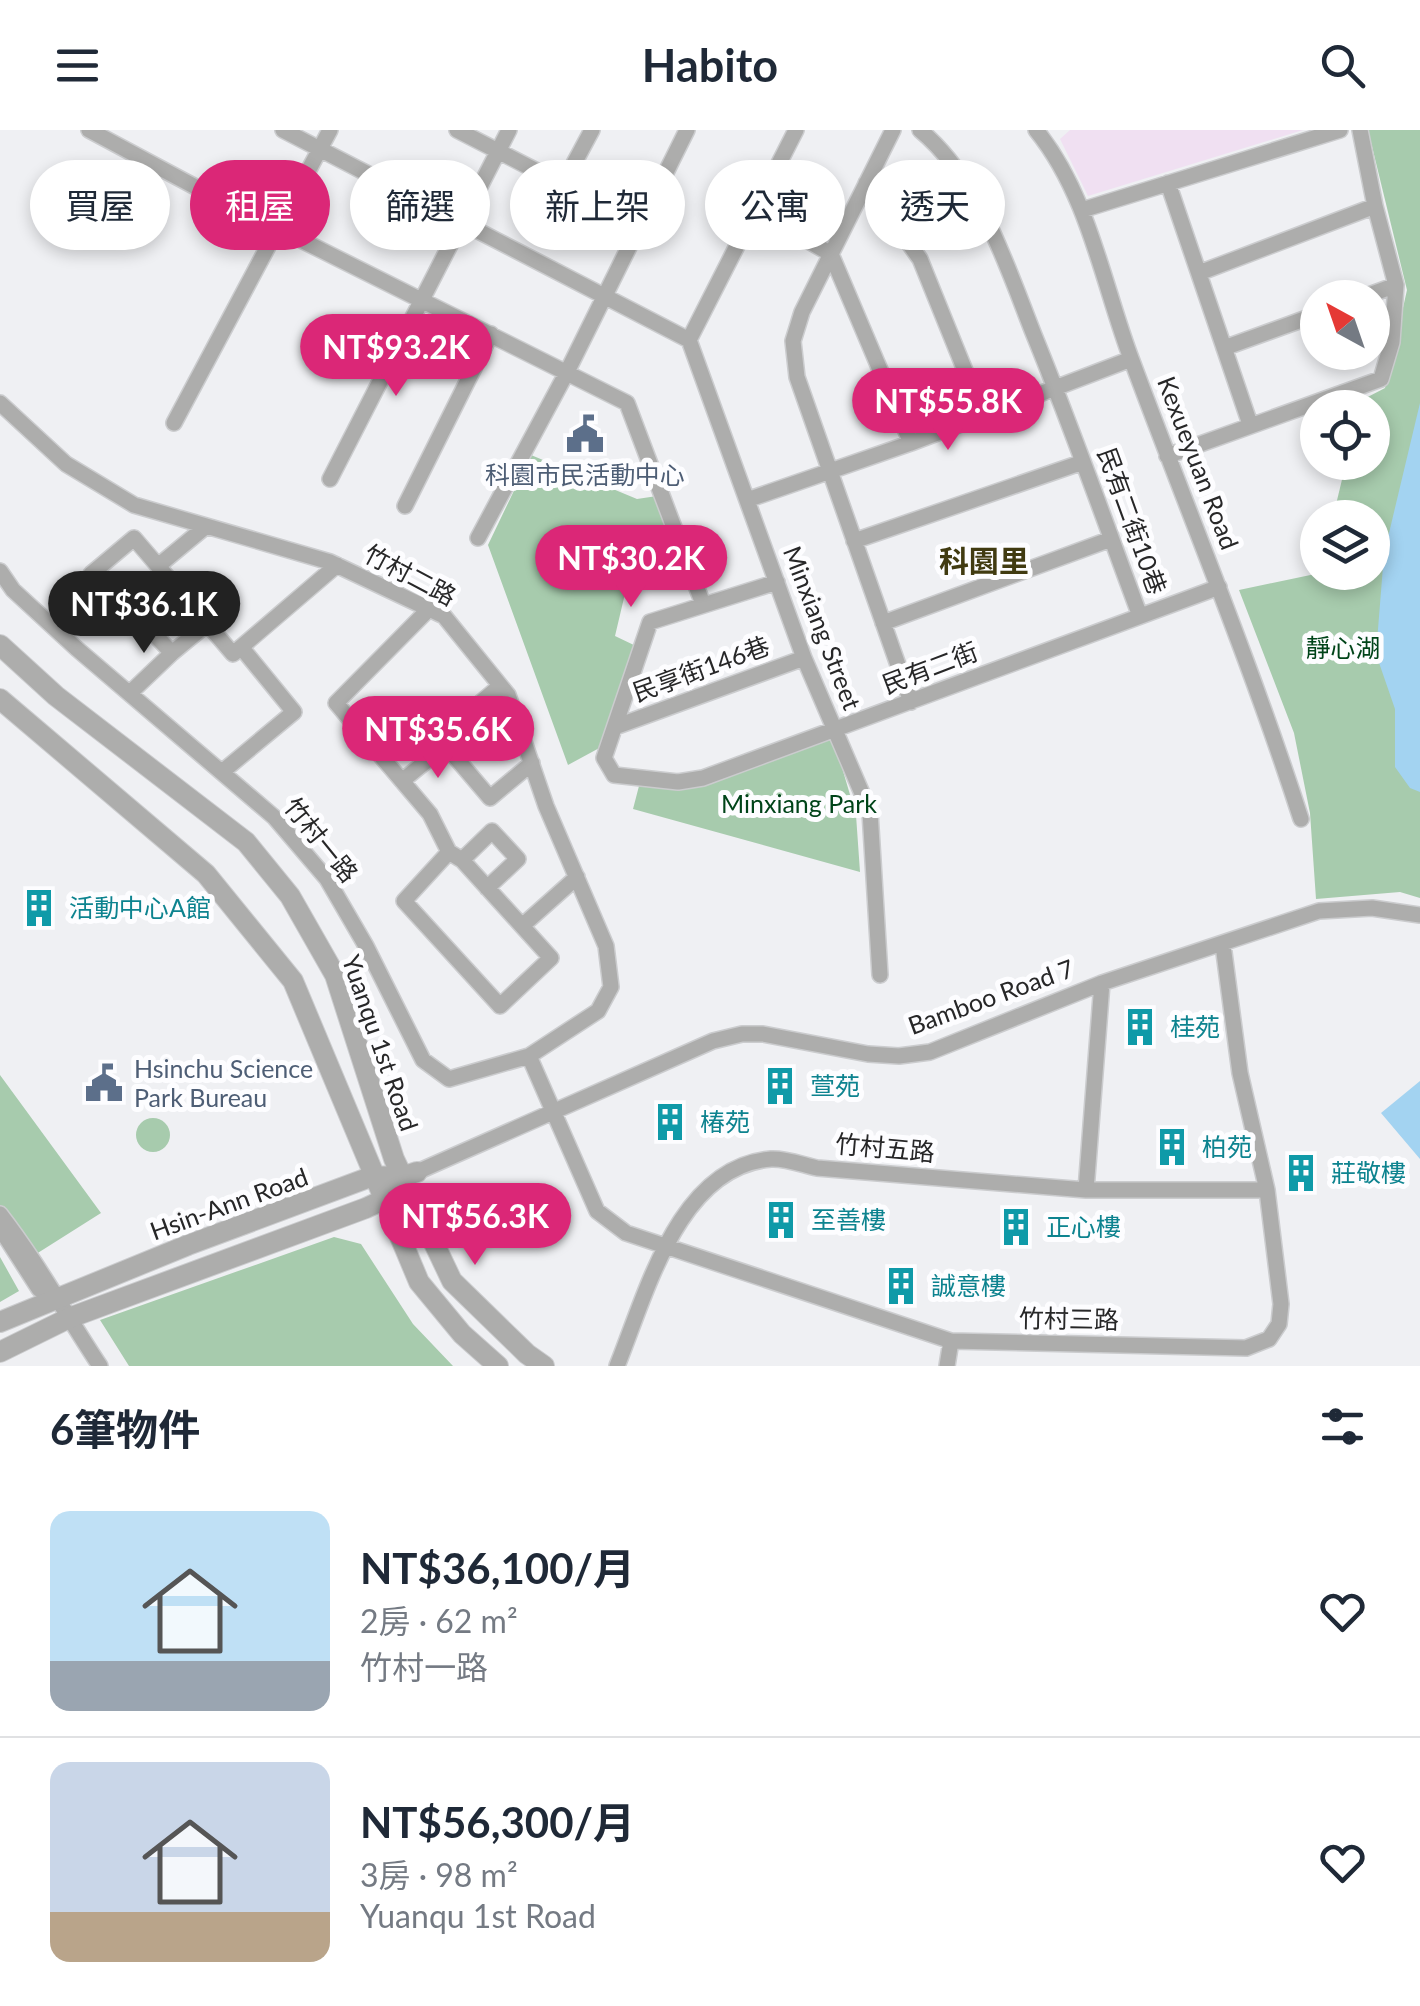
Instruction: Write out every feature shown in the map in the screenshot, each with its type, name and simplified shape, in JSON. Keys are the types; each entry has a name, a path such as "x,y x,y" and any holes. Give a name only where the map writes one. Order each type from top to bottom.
{"street":[{"path":"89,130 190,182"},
{"path":"284,130 350,163"},
{"path":"315,160 330,130"},
{"path":"457,130 516,160"},
{"path":"490,166 509,130"},
{"path":"576,160 592,130"},
{"path":"672,160 687,130"},
{"path":"781,160 796,130"},
{"path":"878,160 893,130"},
{"name":"民有二街10巷","path":"920,130 946,152 992,232 1056,388 1140,616"},
{"name":"Kexueyuan Road","path":"1036,130 1082,210 1131,359 1220,586 1301,819"},
{"path":"1082,210 1340,130"},
{"path":"1167,456 1381,378 1392,342 1396,285 1360,130"},
{"path":"1168,182 1250,424"},
{"path":"865,185 802,312 793,340 798,377 828,472 911,702"},
{"path":"1198,273 1375,206"},
{"path":"490,235 689,340 735,250"},
{"path":"174,423 267,250"},
{"path":"323,250 627,403 703,604"},
{"path":"330,479 446,250"},
{"path":"478,538 628,250"},
{"path":"825,250 832,254 911,443"},
{"path":"914,250 983,415"},
{"path":"1390,287 1396,285"},
{"path":"1224,348 1300,321"},
{"path":"405,506 491,334"},
{"name":"Minxiang Street","path":"689,340 804,658 870,812 880,975"},
{"path":"747,500 911,443 1131,359"},
{"name":"竹村二路","path":"0,403 66,464 134,505 337,565 444,616 508,695 606,946 611,987 598,1011 529,1056"},
{"path":"854,541 1083,462"},
{"path":"158,566 204,528"},
{"path":"103,588 91,574 134,538 233,654 337,565"},
{"path":"883,623 1111,538"},
{"name":"竹村一路","path":"0,571 13,590 274,817 327,879 366,946 422,1060 449,1079 529,1056"},
{"path":"615,727 650,622 777,582"},
{"name":"民有二街","path":"615,727 604,758 614,775 678,782 703,778 1220,586"},
{"path":"172,653 153,632 156,618 184,596"},
{"path":"430,609 336,703 430,814 455,856 551,958 500,1006 404,901 455,856 492,831 518,859 488,888"},
{"path":"130,693 207,624"},
{"name":"Yuanqu 1st Road","path":"0,645 56,696 246,842 290,896 335,975 452,1281 544,1366"},
{"path":"222,772 294,712 241,647"},
{"name":"民享街146巷","path":"615,727 804,658"},
{"path":"500,686 439,738 490,798 532,763"},
{"name":"Yuanqu 1st Road","path":"0,699 206,874 293,981 419,1282 462,1334 498,1366"},
{"path":"402,781 446,745"},
{"path":"522,926 577,878"},
{"name":"Bamboo Road 7","path":"410,1175 713,1041 764,1034 868,1054 930,1052 1102,983 1318,911 1372,908 1420,916"},
{"name":"竹村三路","path":"554,1112 597,1211 626,1233 951,1342 1246,1348 1269,1339 1279,1324 1281,1304 1267,1190 1240,1073 1223,945"},
{"path":"1086,1190 1102,983"},
{"path":"529,1056 554,1112"},
{"name":"竹村五路","path":"617,1366 666,1245 691,1206 712,1183 737,1168 773,1159 817,1168 1086,1190 1267,1190"},
{"name":"Hsin-Ann Road","path":"0,1322 373,1176 410,1175"},
{"name":"Hsin-Ann Road","path":"0,1352 68,1318 382,1200 410,1175"},
{"path":"0,1214 33,1256 54,1298 100,1366"},
{"path":"0,1228 39,1288 54,1298"},
{"path":"947,1366 951,1342"}],"shaded area":[{"path":"1070,130 1303,130 1088,196 1060,139"}],"green space":[{"name":"靜心湖","path":"1368,130 1420,130 1420,898 1400,892 1316,899 1310,813 1294,733 1239,590 1300,577 1300,590 1390,590 1390,500 1337,500 1342,480 1390,480 1390,390 1381,390 1390,370 1407,290"},
{"path":"531,455 637,499 657,496 674,554 636,547 615,636 638,647 603,746 568,765 488,545"},
{"name":"Minxiang Park","path":"833,737 856,815 860,872 633,809 639,786 673,787"},
{"path":"0,1075 101,1213 33,1256 0,1214"},
{"path":"153,1118 165,1123 170,1135 165,1147 153,1152 141,1147 136,1135 141,1123"},
{"path":"334,1237 361,1244 413,1324 453,1366 129,1366 100,1320"},
{"path":"0,1257 19,1291 0,1302"}],"water":[{"path":"1420,403 1420,792 1410,788 1395,767 1395,709 1376,654 1381,590 1390,590 1390,529"},
{"path":"1420,1081 1420,1159 1381,1113"}],"place":[{"name":"科園市民活動中心","path":"585,434"},
{"name":"活動中心A館","path":"39,908"},
{"name":"桂苑","path":"1140,1027"},
{"name":"Hsinchu Science Park Bureau","path":"104,1083"},
{"name":"萱苑","path":"780,1086"},
{"name":"椿苑","path":"670,1122"},
{"name":"柏苑","path":"1172,1147"},
{"name":"莊敬樓","path":"1301,1173"},
{"name":"至善樓","path":"781,1220"},
{"name":"正心樓","path":"1016,1227"},
{"name":"誠意樓","path":"901,1286"}],"district":[{"name":"科園里","path":"984,562"}]}
